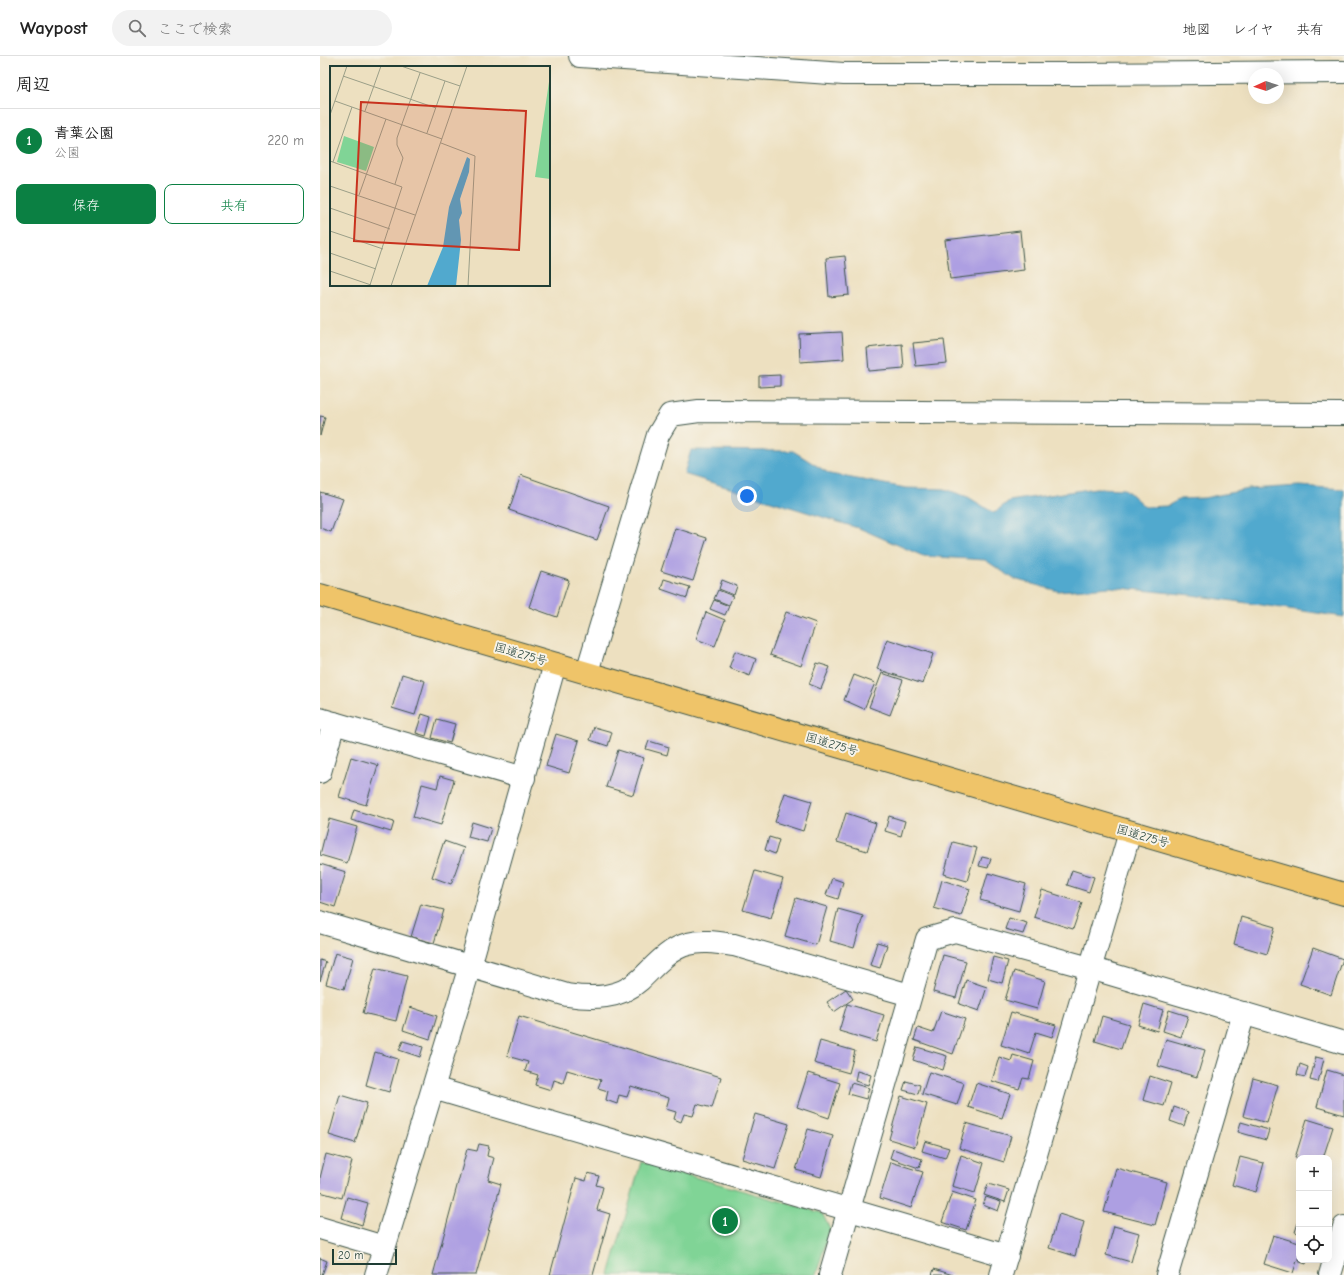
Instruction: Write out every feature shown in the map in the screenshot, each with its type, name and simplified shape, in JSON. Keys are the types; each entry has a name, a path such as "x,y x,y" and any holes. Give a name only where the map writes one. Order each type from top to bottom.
{"highway":[{"name":"国道275号","path":"320,595 1344,894"}],"street":[{"path":"580,56 844,74 1344,72"},
{"path":"587,672 658,435 670,415 699,411 1344,414"},
{"path":"376,1275 470,966 555,664"},
{"path":"320,772 327,721 524,778"},
{"path":"433,1088 850,1211 1004,1265 1130,832"},
{"path":"320,922 568,995 593,999 618,993 638,982 663,958 688,944 712,942 734,945 910,995"},
{"path":"830,1275 850,1211 927,939 955,931 1090,968 1344,1043"},
{"path":"1167,1275 1244,1013"},
{"path":"1330,1275 1344,1226"},
{"path":"320,1228 384,1247"}],"green space":[{"path":"641,1162 822,1213 830,1229 816,1275 609,1275"}],"water":[{"path":"691,450 793,451 830,474 906,488 945,489 968,497 994,513 1009,501 1096,488 1125,489 1145,507 1167,506 1180,499 1204,498 1249,489 1299,486 1344,489 1344,617 1192,595 1110,587 1058,591 1014,579 985,560 923,556 861,529 684,474"}],"building":[{"path":"1020,231 1024,270 950,279 945,240"},
{"path":"845,256 849,295 829,297 826,258"},
{"path":"842,332 844,359 800,362 799,334"},
{"path":"944,340 947,363 916,366 913,343"},
{"path":"902,344 904,368 869,371 867,348"},
{"path":"780,375 780,386 759,387 759,376"},
{"path":"320,416 325,417 320,436"},
{"path":"521,475 609,506 597,540 509,510"},
{"path":"320,492 343,499 331,532 320,528"},
{"path":"675,528 707,538 693,581 661,571"},
{"path":"541,571 569,580 557,617 529,607"},
{"path":"664,579 690,587 687,598 661,589"},
{"path":"722,580 737,586 734,595 719,589"},
{"path":"718,590 733,596 729,605 714,599"},
{"path":"714,600 729,606 725,615 710,609"},
{"path":"706,612 725,620 715,646 696,639"},
{"path":"786,612 816,623 801,666 770,655"},
{"path":"887,639 933,654 923,684 877,669"},
{"path":"735,651 756,659 750,676 729,668"},
{"path":"817,663 830,667 821,689 809,684"},
{"path":"882,673 903,680 890,715 869,707"},
{"path":"402,674 425,681 415,715 392,708"},
{"path":"854,675 875,683 864,709 844,700"},
{"path":"422,714 431,717 426,736 416,733"},
{"path":"437,719 455,724 450,743 432,738"},
{"path":"594,727 612,732 608,746 590,740"},
{"path":"556,734 579,741 569,773 546,766"},
{"path":"649,741 669,747 667,755 646,749"},
{"path":"618,750 644,758 633,795 606,787"},
{"path":"351,757 378,765 366,805 339,797"},
{"path":"440,776 454,780 441,825 413,817 422,784 437,788"},
{"path":"785,793 812,801 803,831 775,822"},
{"path":"354,810 394,822 391,832 351,820"},
{"path":"846,813 876,823 867,851 837,842"},
{"path":"889,816 905,821 901,836 885,831"},
{"path":"329,819 357,827 347,863 320,855"},
{"path":"472,822 491,828 487,842 468,837"},
{"path":"769,837 779,840 775,854 765,850"},
{"path":"444,841 464,848 451,884 432,877"},
{"path":"953,842 977,848 967,881 944,874"},
{"path":"982,857 991,859 988,868 979,866"},
{"path":"320,864 346,872 335,907 320,902"},
{"path":"1072,870 1094,877 1089,892 1067,885"},
{"path":"755,871 783,879 771,918 743,910"},
{"path":"988,873 1026,884 1019,911 980,900"},
{"path":"832,878 843,882 838,899 826,895"},
{"path":"942,880 970,889 961,916 934,908"},
{"path":"1042,890 1082,903 1073,929 1034,917"},
{"path":"796,898 827,907 816,945 785,936"},
{"path":"421,904 444,910 434,943 411,937"},
{"path":"838,909 863,916 854,948 830,941"},
{"path":"1241,917 1275,927 1267,954 1234,944"},
{"path":"1009,918 1027,923 1023,934 1005,929"},
{"path":"877,942 887,945 880,968 870,965"},
{"path":"1313,948 1343,959 1331,995 1300,984"},
{"path":"335,953 353,958 344,989 326,984"},
{"path":"943,955 966,961 956,998 933,992"},
{"path":"993,957 1008,961 1002,983 988,979"},
{"path":"320,960 326,962 320,981"},
{"path":"375,968 407,976 396,1021 363,1013"},
{"path":"1014,971 1045,981 1037,1009 1005,1000"},
{"path":"966,980 987,987 979,1011 959,1004"},
{"path":"846,989 853,999 834,1012 827,1002"},
{"path":"847,1004 884,1015 876,1042 839,1031"},
{"path":"1144,1004 1163,1010 1157,1031 1138,1025"},
{"path":"410,1007 437,1016 430,1039 403,1030"},
{"path":"1169,1010 1188,1016 1181,1037 1163,1031"},
{"path":"941,1011 965,1019 953,1054 914,1040 918,1028 933,1033"},
{"path":"1011,1012 1056,1025 1052,1037 1036,1032 1029,1054 1001,1045"},
{"path":"519,1016 721,1077 712,1108 697,1104 693,1116 684,1114 681,1122 674,1119 676,1112 666,1109 669,1098 631,1086 627,1097 619,1095 617,1104 606,1100 608,1091 598,1088 601,1080 567,1070 563,1083 554,1080 551,1090 535,1085 538,1075 525,1071 528,1062 507,1056"},
{"path":"1102,1016 1129,1024 1121,1049 1095,1041"},
{"path":"1166,1039 1205,1050 1197,1077 1158,1066"},
{"path":"403,1041 423,1047 420,1057 399,1050"},
{"path":"820,1041 855,1051 849,1073 814,1063"},
{"path":"917,1047 947,1056 943,1070 913,1060"},
{"path":"375,1052 398,1059 389,1092 366,1085"},
{"path":"1013,1055 1034,1061 1029,1079 1023,1078 1019,1089 992,1081 999,1057 1011,1061"},
{"path":"1316,1057 1324,1059 1318,1082 1310,1080"},
{"path":"1300,1064 1308,1067 1305,1077 1297,1075"},
{"path":"1327,1070 1344,1075 1344,1115 1317,1107"},
{"path":"857,1071 871,1075 868,1085 855,1081"},
{"path":"929,1072 964,1083 957,1105 922,1094"},
{"path":"808,1073 840,1083 829,1118 797,1107"},
{"path":"1150,1076 1171,1083 1164,1106 1143,1100"},
{"path":"1253,1078 1278,1085 1267,1123 1243,1116"},
{"path":"906,1081 920,1085 918,1094 903,1090"},
{"path":"851,1083 869,1088 866,1099 848,1094"},
{"path":"976,1083 1010,1094 1002,1118 968,1107"},
{"path":"340,1095 367,1103 355,1143 329,1135"},
{"path":"901,1096 927,1104 915,1147 889,1139"},
{"path":"1174,1107 1188,1112 1184,1126 1170,1121"},
{"path":"755,1114 789,1124 775,1169 742,1159"},
{"path":"1307,1119 1333,1127 1324,1155 1296,1155 1295,1158"},
{"path":"1241,1122 1269,1130 1266,1140 1238,1132"},
{"path":"966,1123 1011,1136 1004,1162 959,1148"},
{"path":"808,1129 833,1136 821,1177 796,1170"},
{"path":"925,1141 949,1148 945,1158 922,1151"},
{"path":"479,1144 489,1146 487,1156 494,1158 488,1180 501,1184 476,1275 433,1275 467,1149 477,1151"},
{"path":"893,1149 922,1159 919,1168 890,1158"},
{"path":"326,1154 352,1161 342,1198 320,1192 320,1178"},
{"path":"961,1155 984,1163 975,1193 952,1186"},
{"path":"1240,1157 1264,1163 1256,1192 1232,1185"},
{"path":"891,1162 923,1172 911,1208 880,1198"},
{"path":"1116,1168 1167,1182 1155,1225 1104,1212"},
{"path":"588,1173 599,1176 596,1185 603,1187 597,1210 610,1214 593,1275 550,1275 576,1178 586,1181"},
{"path":"988,1184 1009,1190 1005,1202 984,1195"},
{"path":"952,1192 976,1200 966,1230 942,1222"},
{"path":"347,1197 368,1203 362,1225 341,1218"},
{"path":"986,1197 1001,1202 998,1211 983,1205"},
{"path":"1059,1214 1084,1222 1075,1256 1049,1248"},
{"path":"1114,1226 1139,1233 1131,1262 1106,1255"},
{"path":"1273,1235 1296,1242 1296,1263 1293,1273 1264,1264"},
{"path":"320,1258 327,1261 322,1275 320,1275"},
{"path":"934,1269 953,1275 932,1275"}],"place":[{"name":"青葉公園","path":"725,1221"}]}
